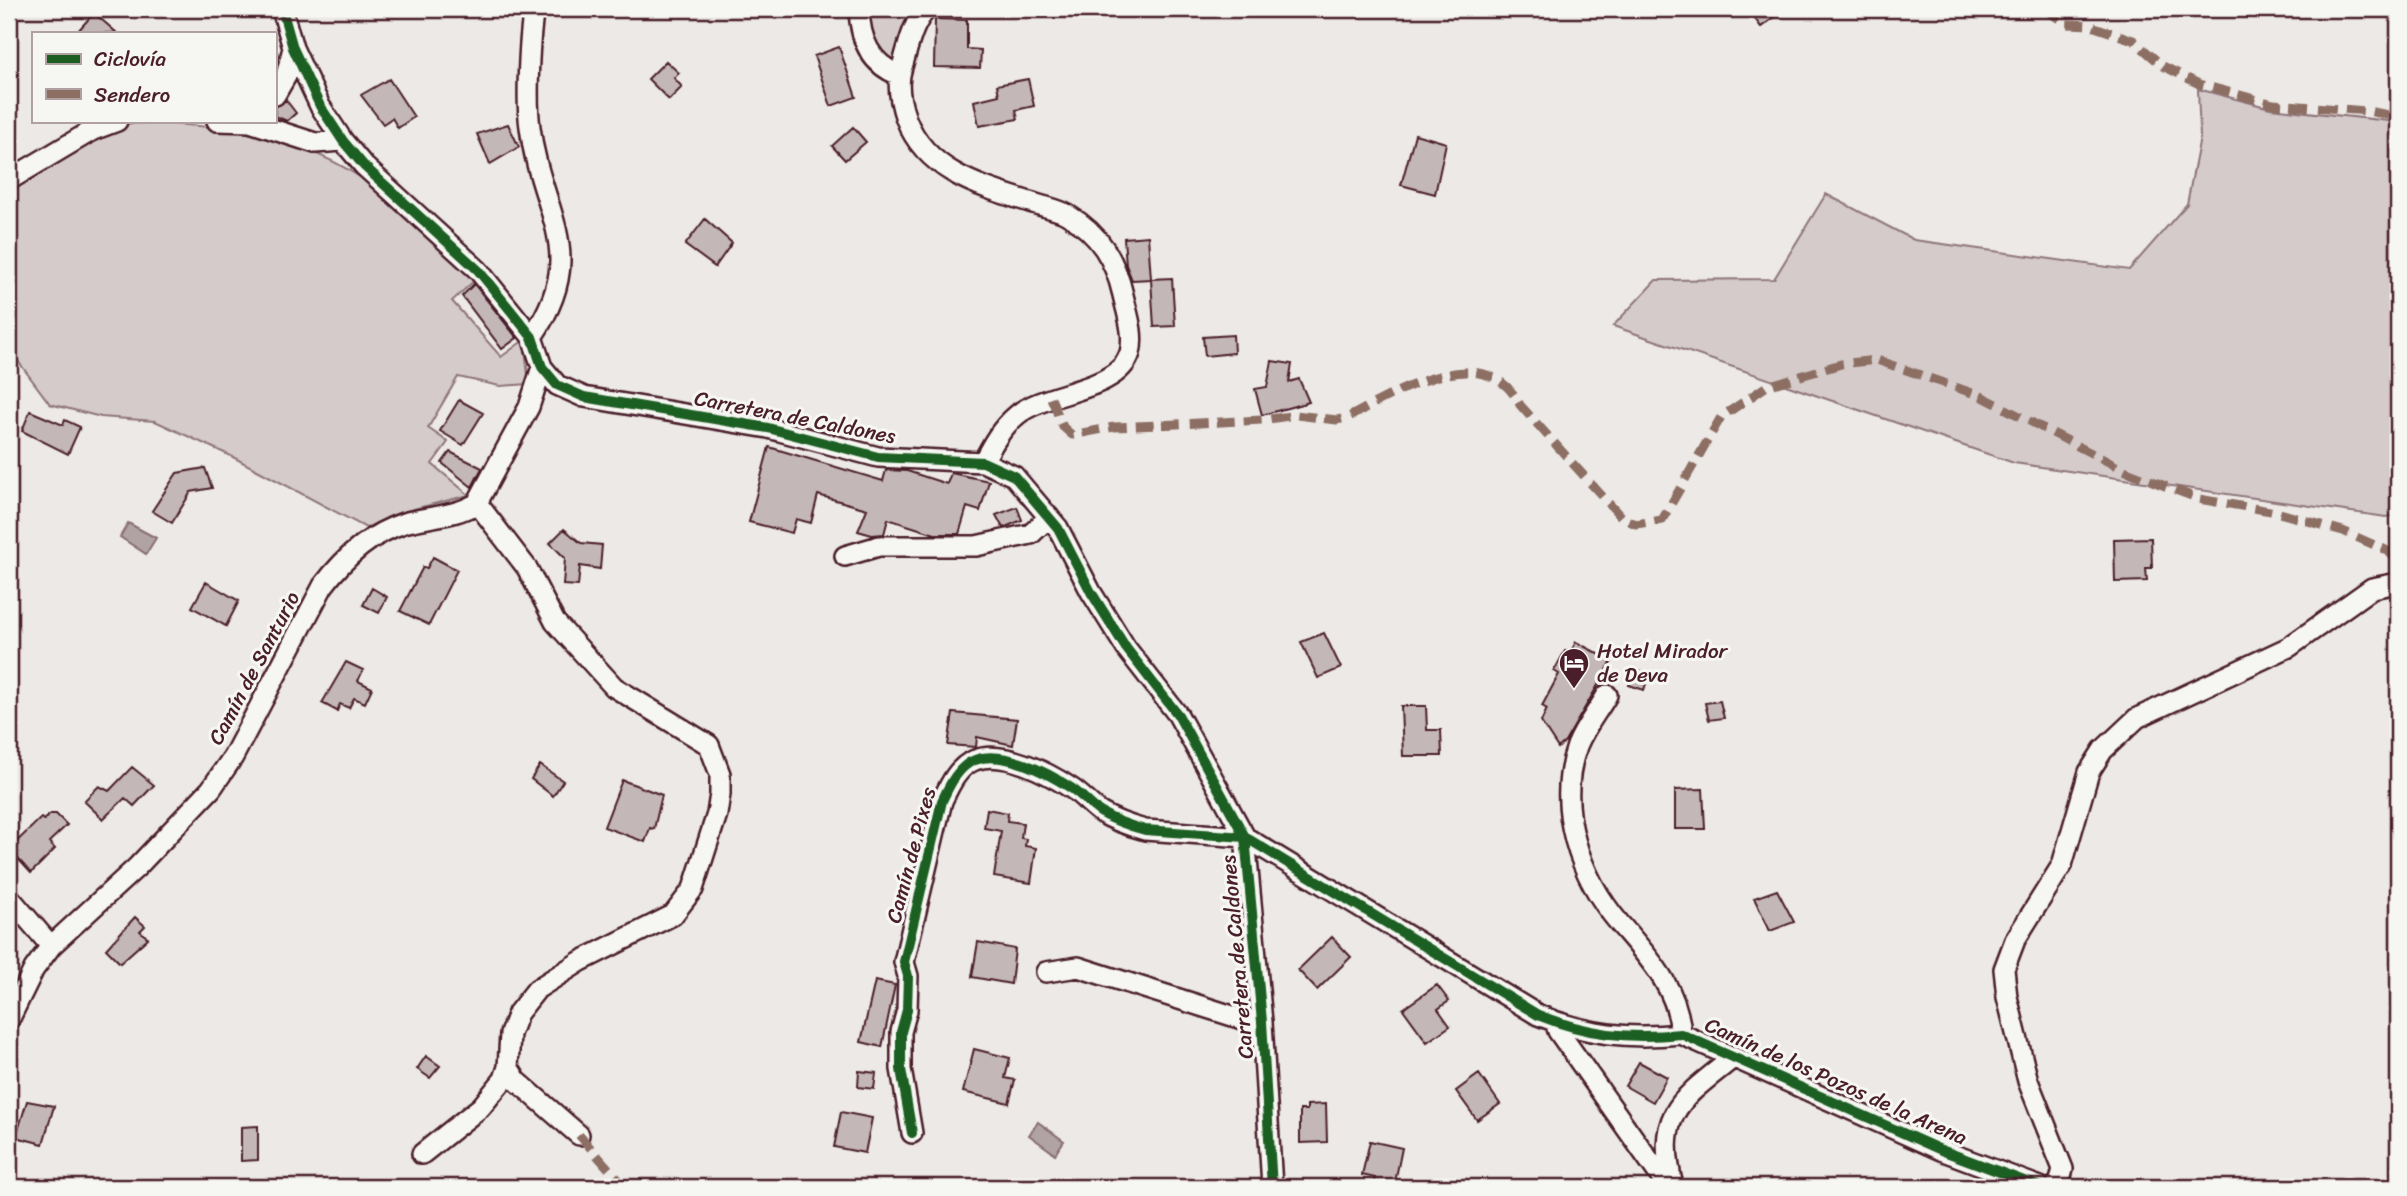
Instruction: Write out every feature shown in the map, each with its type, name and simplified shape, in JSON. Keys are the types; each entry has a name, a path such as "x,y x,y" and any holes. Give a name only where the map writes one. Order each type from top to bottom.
{"street":[{"name":"Carretera de Caldones","path":"282,9 293,48 320,106 343,141 364,166 478,270 532,337 542,367 557,385 584,397 768,428 878,457 982,462 1014,476 1049,517 1126,648 1178,715 1245,836 1262,1022 1272,1187"},
{"path":"532,337 549,312 561,278 559,243 530,127 534,9"},
{"path":"859,9 859,24 869,53 885,69 899,75"},
{"path":"927,9 915,27 899,75 902,109 913,137 944,168 976,186 1067,214 1103,243 1117,271 1132,334 1130,354 1121,368 1101,382 1051,398 1017,414 996,438 982,462"},
{"path":"276,93 286,76 293,48"},
{"path":"9,180 93,130 114,122"},
{"path":"254,122 315,143 343,141"},
{"path":"422,1154 481,1107 504,1079 508,1067 510,1034 518,1013 537,989 581,961 673,915 688,897 717,814 720,774 709,745 614,687 555,622 527,568 477,503 529,407 542,367"},
{"name":"Camín de Santurio","path":"9,1020 34,969 51,946 137,867 211,789 233,757 323,586 339,565 368,540 402,523 466,510 477,503"},
{"path":"845,556 879,546 976,546 1031,534 1049,517"},
{"path":"2054,1187 2059,1185 2063,1169 2028,1081 2007,996 2004,969 2015,940 2062,865 2090,772 2103,750 2137,718 2289,647 2372,588 2398,583"},
{"path":"1607,695 1578,744 1570,777 1575,846 1582,864 1606,904 1663,975 1680,1017 1681,1034"},
{"name":"Camín de Pixes","path":"912,1133 901,1069 901,1032 907,1010 906,947 942,802 952,780 964,766 975,760 993,757 1010,760 1068,786 1100,812 1145,830 1245,836"},
{"name":"Camín de los Pozos de la Arena","path":"1245,836 1538,1015 1573,1030 1635,1038 1681,1034 1941,1150 2040,1187"},
{"path":"9,897 51,946"},
{"path":"1046,972 1077,967 1245,1020 1262,1022"},
{"path":"1555,1022 1558,1031 1668,1187"},
{"path":"1673,1187 1668,1168 1668,1123 1684,1099 1733,1058"},
{"path":"508,1067 517,1081 579,1135"}],"shaded area":[{"path":"912,9 894,67 875,47 867,10"},
{"path":"2198,89 2270,108 2398,122 2398,515 2386,517 2014,463 1613,326 1656,280 1774,279 1826,194 1914,240 2129,270 2187,204 2200,138"},
{"path":"130,123 226,129 288,143 317,154 346,168 387,197 476,279 452,301 501,357 524,340 529,384 500,386 458,377 428,428 448,442 432,464 469,495 398,513 366,528 231,456 155,421 101,417 50,404 9,349 9,193 98,135"},
{"path":"128,523 156,538 146,554 120,537"},
{"path":"1038,1122 1064,1141 1055,1154 1029,1135"}],"building":[{"path":"1748,9 1786,9 1761,27"},
{"path":"94,13 116,32 77,32"},
{"path":"935,19 967,20 967,49 981,50 980,68 934,67"},
{"path":"839,47 856,97 831,106 814,56"},
{"path":"666,61 679,73 674,78 682,87 669,100 648,79"},
{"path":"389,79 414,117 398,128 392,118 383,124 361,95"},
{"path":"1028,79 1034,106 1016,110 1018,119 979,126 974,101 999,95 997,85"},
{"path":"286,100 296,113 287,121 276,116 276,106"},
{"path":"508,124 519,147 490,164 477,134"},
{"path":"853,127 866,142 845,160 832,146"},
{"path":"1415,134 1446,143 1435,194 1401,185"},
{"path":"705,219 732,243 715,267 685,245"},
{"path":"1148,236 1151,279 1132,280 1126,265 1124,238"},
{"path":"1172,278 1175,326 1154,327 1151,279"},
{"path":"474,284 517,338 502,349 462,296"},
{"path":"1233,335 1234,353 1205,356 1203,337"},
{"path":"1272,361 1292,364 1289,382 1299,379 1309,402 1262,415 1255,389 1267,387"},
{"path":"459,400 483,413 463,445 440,431"},
{"path":"30,411 63,425 65,420 80,427 68,454 22,431"},
{"path":"769,447 883,481 886,470 907,471 947,484 951,473 989,481 980,511 967,507 959,534 935,534 888,519 884,534 872,535 858,531 867,509 818,495 811,523 796,519 792,533 749,522"},
{"path":"450,452 482,468 472,487 442,463"},
{"path":"205,468 212,488 191,492 172,523 152,511 177,473"},
{"path":"1017,507 1022,520 1003,528 996,515"},
{"path":"564,529 581,543 602,545 600,569 580,566 578,586 563,585 565,558 550,543"},
{"path":"2151,538 2152,568 2146,568 2147,581 2115,582 2114,539"},
{"path":"433,557 457,570 429,625 400,611 423,567 427,568"},
{"path":"206,582 239,601 226,626 192,607"},
{"path":"372,588 387,597 379,613 363,605"},
{"path":"1324,633 1341,668 1318,678 1301,642"},
{"name":"Hotel Mirador de Deva","path":"1576,642 1612,661 1565,742 1558,748 1541,722 1547,709 1542,706 1559,674 1554,671 1565,651 1570,653"},
{"path":"346,662 363,670 358,681 372,688 365,703 354,698 349,708 340,704 337,711 322,703"},
{"path":"1634,668 1649,674 1644,690 1629,685"},
{"path":"1720,701 1724,718 1709,720 1705,703"},
{"path":"1401,706 1426,706 1427,730 1441,730 1442,756 1403,756"},
{"path":"953,713 1017,719 1013,745 977,737 976,747 948,745"},
{"path":"540,765 563,781 553,796 531,779"},
{"path":"132,767 154,785 134,806 125,798 103,819 84,801 99,786 109,791"},
{"path":"622,780 662,795 654,829 650,828 645,842 604,827"},
{"path":"1703,789 1705,829 1675,829 1675,790"},
{"path":"987,809 1008,813 1007,821 1023,823 1021,838 1026,839 1025,846 1036,848 1031,883 994,877 1001,831 984,828"},
{"path":"50,814 56,814 67,825 49,842 55,849 31,873 9,849 41,818 44,820"},
{"path":"1777,890 1794,922 1770,931 1754,898"},
{"path":"135,917 145,926 140,931 148,938 120,963 106,949"},
{"path":"1332,937 1351,957 1317,990 1298,970"},
{"path":"978,942 1015,949 1011,984 972,977"},
{"path":"875,981 895,985 882,1047 861,1042"},
{"path":"1437,985 1449,1001 1438,1009 1450,1026 1427,1042 1403,1009"},
{"path":"974,1049 1010,1058 1005,1078 1015,1080 1009,1103 963,1092"},
{"path":"426,1056 440,1066 430,1078 417,1069"},
{"path":"1639,1062 1667,1077 1653,1102 1625,1086"},
{"path":"859,1071 876,1073 874,1089 858,1087"},
{"path":"1479,1074 1500,1104 1477,1120 1456,1091"},
{"path":"27,1101 54,1106 43,1144 16,1137"},
{"path":"1326,1104 1327,1142 1300,1143 1300,1110 1307,1110 1307,1105"},
{"path":"841,1112 872,1118 865,1153 834,1147"},
{"path":"258,1126 258,1160 241,1161 241,1127"},
{"path":"1370,1141 1402,1148 1394,1187 1373,1187 1375,1178 1362,1175"}],"marked path":[{"path":"2045,9 2066,24 2089,25 2133,40 2163,66 2199,84 2273,104 2368,111 2398,117"},
{"path":"1051,398 1063,427 1072,435 1114,427 1263,420 1296,415 1337,420 1349,417 1414,384 1439,376 1463,372 1485,374 1505,385 1622,518 1636,524 1662,520 1721,417 1767,386 1841,364 1877,360 1981,396 2124,470 2199,499 2276,512 2343,531 2388,551 2398,562"},
{"path":"579,1135 625,1187"}],"cycle path":[{"path":"282,9 293,48 320,106 343,141 364,166 478,270 532,337 542,367 557,385 584,397 768,428 878,457 983,462 1014,476 1058,528 1091,592 1126,648 1178,715 1245,837 1262,1022 1272,1187"},
{"path":"912,1133 901,1069 901,1032 907,1010 908,976 904,962 942,801 955,777 964,767 986,757 1025,764 1075,791 1100,812 1133,827 1245,837 1538,1015 1574,1027 1608,1034 1681,1034 1941,1150 2040,1187"}],"place":[{"name":"Hotel Mirador de Deva","path":"1574,690"}]}
